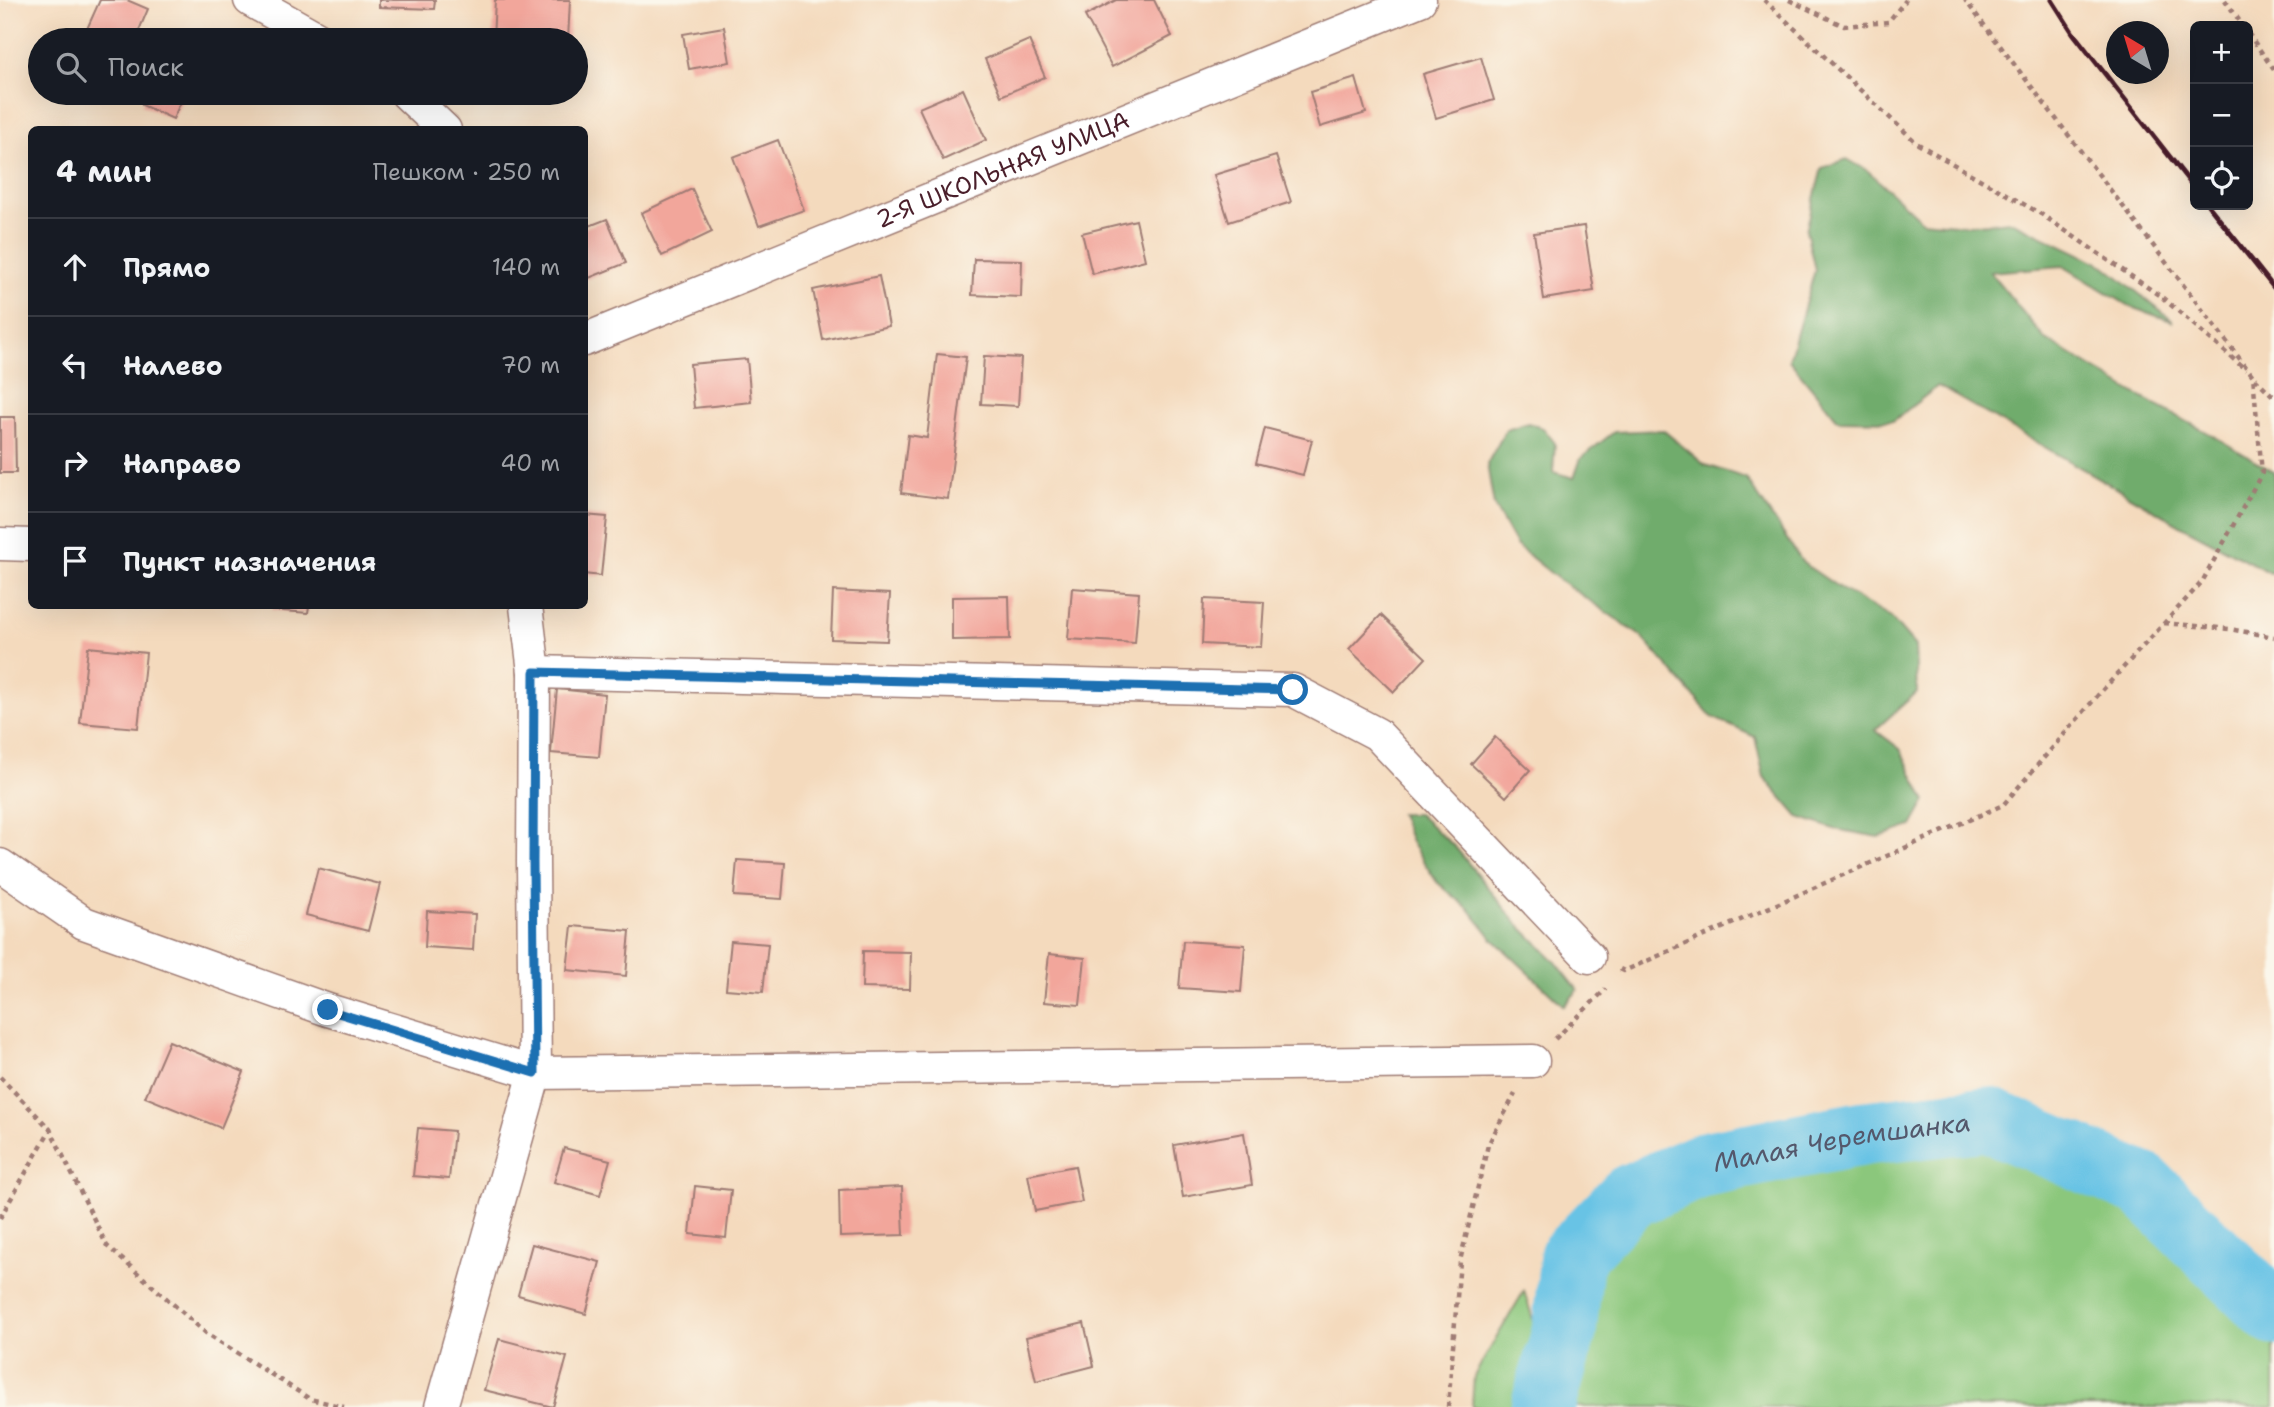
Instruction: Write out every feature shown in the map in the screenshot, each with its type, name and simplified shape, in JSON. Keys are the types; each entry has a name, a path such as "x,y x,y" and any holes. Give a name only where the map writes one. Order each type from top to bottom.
{"street":[{"path":"250,0 300,28"},
{"name":"2-Я ШКОЛЬНАЯ УЛИЦА","path":"588,338 1420,0"},
{"path":"418,105 440,126"},
{"path":"0,544 28,545"},
{"path":"441,1407 535,1073 534,672 526,609"},
{"path":"534,672 1293,690 1377,734 1589,957"},
{"path":"0,865 84,923 328,1010 535,1073 1533,1061"}],"path":[{"path":"1763,0 1918,144 2041,214 2163,298 2274,397"},
{"path":"1789,0 1844,26 1888,22 1906,0"},
{"path":"1448,1407 1460,1261 1488,1146 1533,1061 1624,971 2003,805 2099,694 2202,582 2262,473 2253,376 1965,0"},
{"path":"2225,0 2240,21"},
{"path":"2253,40 2274,70"},
{"path":"2164,623 2229,629 2274,637"},
{"path":"1589,957 1624,971"},
{"path":"0,1076 50,1129 107,1246 206,1333 310,1399 344,1407"},
{"path":"0,1218 50,1129"}],"green space":[{"path":"1847,159 1868,171 1922,221 1967,225 2011,221 2105,266 2174,322 2129,306 2063,266 1990,272 2044,338 2133,393 2274,472 2274,575 2191,531 1938,386 1893,421 1838,420 1789,360 1815,270 1806,230 1822,168"},
{"path":"1528,423 1543,428 1555,443 1553,472 1574,478 1581,458 1614,432 1663,430 1705,465 1746,478 1803,563 1891,618 1915,646 1917,692 1875,730 1900,749 1926,801 1912,826 1879,837 1834,829 1798,817 1764,777 1755,737 1712,717 1642,637 1557,578 1516,545 1494,506 1487,464 1506,430"},
{"path":"1400,814 1418,814 1456,848 1515,921 1555,961 1578,990 1564,1006 1493,939 1469,909 1437,882 1412,844"},
{"path":"1987,1119 2166,1208 2274,1313 2274,1407 1543,1407 1564,1332 1572,1256 1630,1196 1704,1164 1865,1133"},
{"path":"1524,1291 1539,1339 1524,1407 1472,1407 1474,1376"}],"building":[{"path":"100,0 127,0 148,9 140,28 87,28"},
{"path":"379,0 435,0 434,9 379,7"},
{"path":"495,0 570,0 569,28 494,28"},
{"path":"1116,0 1154,0 1172,36 1112,67 1085,16"},
{"path":"724,27 730,62 689,69 683,34"},
{"path":"1029,40 1045,77 1001,96 985,59"},
{"path":"1481,57 1494,100 1436,118 1423,74"},
{"path":"1356,78 1366,113 1320,127 1310,92"},
{"path":"963,89 986,140 943,160 919,108"},
{"path":"142,105 179,105 173,119"},
{"path":"778,140 804,210 759,226 733,157"},
{"path":"1276,156 1291,202 1229,222 1214,175"},
{"path":"692,189 712,232 662,256 641,213"},
{"path":"607,219 626,263 588,278 588,226"},
{"path":"1136,220 1145,260 1092,274 1082,233"},
{"path":"1584,226 1594,291 1544,299 1534,233"},
{"path":"974,259 1022,260 1021,297 972,295"},
{"path":"879,276 889,326 823,340 813,290"},
{"path":"937,354 966,357 948,499 901,493 908,435 927,438"},
{"path":"984,356 1021,358 1018,406 981,404"},
{"path":"747,359 751,402 694,408 690,364"},
{"path":"0,417 15,417 16,473 0,473"},
{"path":"1265,428 1312,440 1303,475 1256,463"},
{"path":"588,515 607,517 601,576 588,574"},
{"path":"1072,588 1139,593 1135,643 1068,639"},
{"path":"833,591 890,594 887,641 831,639"},
{"path":"1009,596 1010,639 952,640 952,597"},
{"path":"1204,599 1264,602 1261,647 1202,644"},
{"path":"272,609 309,609 308,613"},
{"path":"1381,615 1426,658 1394,692 1349,649"},
{"path":"88,647 146,653 138,728 80,723"},
{"path":"557,689 605,694 599,757 551,753"},
{"path":"1495,737 1530,770 1506,797 1471,764"},
{"path":"737,860 785,863 782,899 734,896"},
{"path":"318,868 380,884 368,931 306,915"},
{"path":"427,911 475,914 473,950 425,947"},
{"path":"572,926 630,931 626,976 567,970"},
{"path":"731,941 768,944 763,992 726,989"},
{"path":"1183,941 1245,945 1241,992 1179,988"},
{"path":"863,951 911,952 910,989 862,988"},
{"path":"1049,954 1085,958 1080,1005 1044,1002"},
{"path":"169,1041 244,1072 221,1128 145,1097"},
{"path":"418,1128 454,1131 449,1179 413,1176"},
{"path":"1244,1133 1252,1185 1183,1197 1174,1145"},
{"path":"564,1148 610,1160 600,1195 554,1182"},
{"path":"1075,1166 1082,1202 1035,1211 1028,1175"},
{"path":"695,1186 731,1190 726,1238 690,1234"},
{"path":"902,1187 904,1235 840,1237 839,1190"},
{"path":"532,1244 600,1262 586,1314 518,1295"},
{"path":"1084,1323 1094,1366 1036,1381 1026,1337"},
{"path":"499,1339 567,1357 553,1407 484,1390"}],"waterway":[{"name":"Малая Черемшанка","path":"1543,1407 1564,1332 1572,1256 1630,1196 1704,1164 1865,1133 1987,1119 2143,1185 2274,1313"}],"railway":[{"path":"2052,0 2073,33 2190,183"},
{"path":"2212,210 2274,288"}],"route":[{"path":"328,1010 535,1073 534,672 1293,690"}]}
